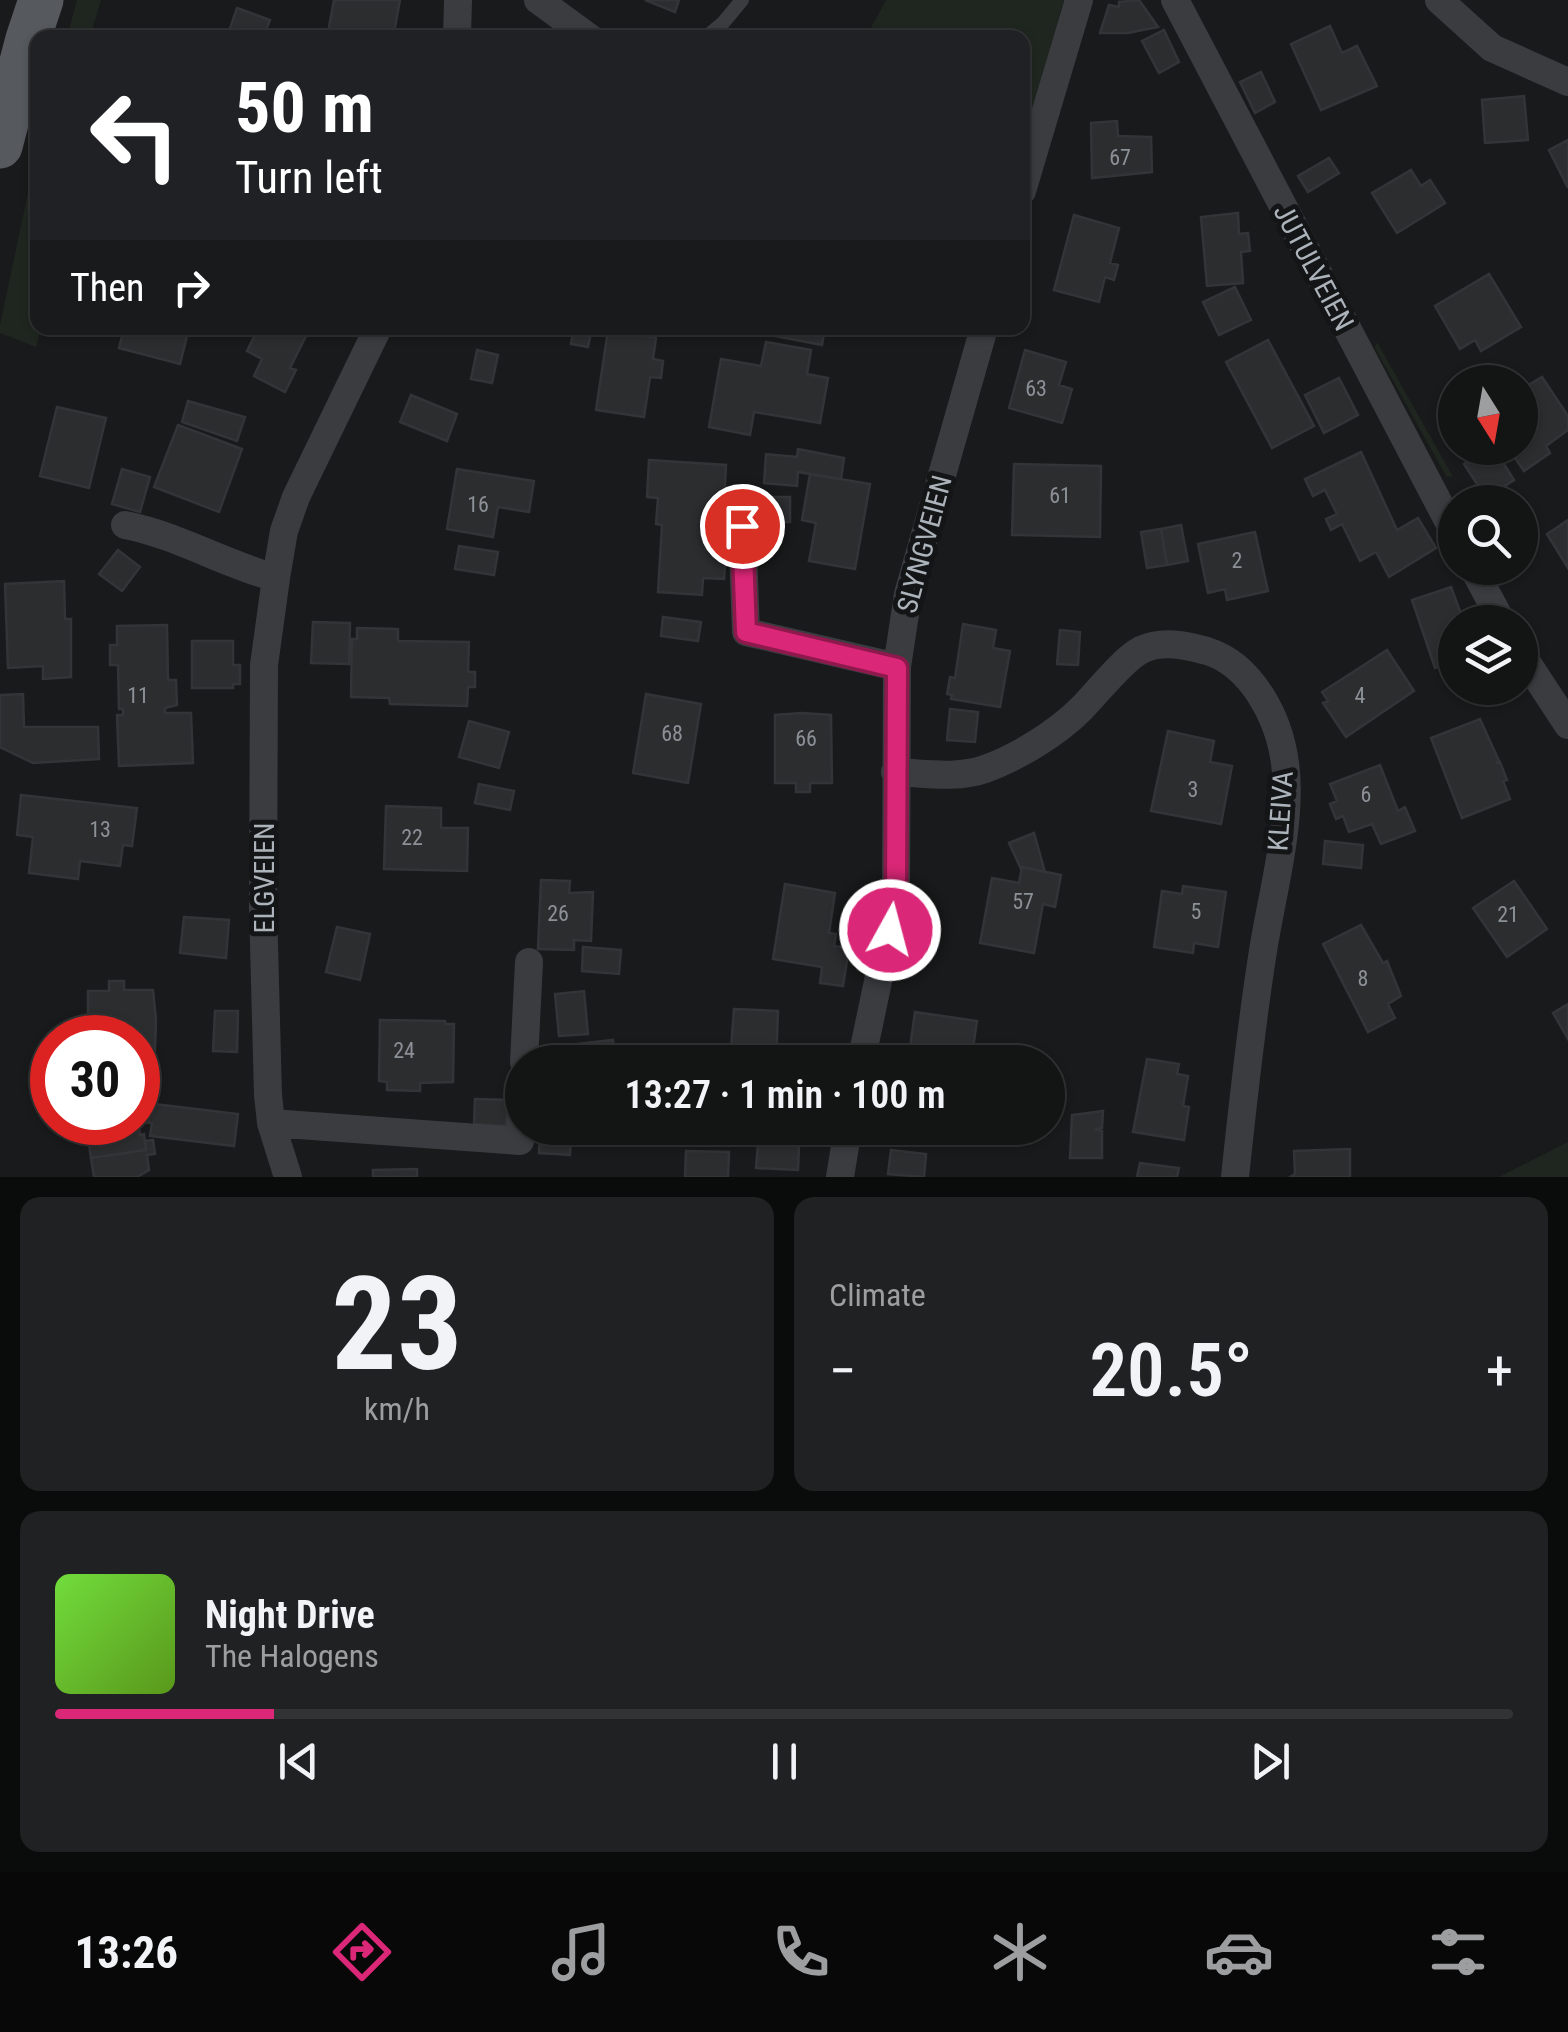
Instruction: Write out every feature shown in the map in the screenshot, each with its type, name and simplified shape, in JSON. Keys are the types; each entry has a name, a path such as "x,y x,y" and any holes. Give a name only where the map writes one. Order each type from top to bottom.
{"main road":[{"path":"31,30 41,0"},
{"path":"0,146 30,32"}],"street":[{"path":"457,30 458,0"},
{"path":"538,0 579,30"},
{"path":"1030,164 1079,0"},
{"name":"JUTULVEIEN","path":"1174,0 1438,502"},
{"path":"1440,0 1492,48 1568,82"},
{"name":"ELGVEIEN","path":"288,1177 271,1124 263,891 264,666 284,531 296,497 375,335"},
{"name":"SLYNGVEIEN","path":"865,1045 896,896 897,668 908,594 982,335"},
{"path":"125,525 154,530 244,569 276,578"},
{"path":"742,526 746,632 897,668"},
{"name":"KLEIVA","path":"895,772 944,774 984,770 1038,742 1077,713 1140,651 1174,643 1201,649 1226,657 1256,685 1274,724 1285,762 1286,808 1252,1022 1234,1177"},
{"path":"1538,679 1568,725"},
{"path":"525,1045 529,962"},
{"path":"271,1124 505,1141"},
{"path":"840,1177 845,1145"}],"lane":[{"path":"715,30 742,0"}],"shaded area":[{"path":"77,0 101,0 92,30 69,30"},
{"path":"886,0 1064,0 1030,117 1030,30 870,30"},
{"path":"30,183 30,335 39,335 36,347 0,333"},
{"path":"1377,342 1438,450 1438,462 1375,348"},
{"path":"1440,465 1446,465 1453,477 1446,476"},
{"path":"1568,1142 1568,1177 1499,1177"}],"building":[{"path":"334,0 400,0 394,30 328,30"},
{"path":"645,0 679,0 675,12"},
{"path":"1139,0 1158,27 1100,33 1109,5 1119,7 1119,2"},
{"path":"237,8 270,20 266,30 229,30"},
{"path":"1330,26 1342,53 1357,46 1377,86 1321,110 1291,44"},
{"path":"1164,30 1179,62 1159,73 1142,41"},
{"path":"1261,72 1275,102 1255,113 1240,82"},
{"path":"1524,96 1528,140 1485,143 1482,100"},
{"path":"1117,121 1118,136 1151,137 1152,172 1092,178 1091,123"},
{"path":"1568,140 1568,188 1549,150"},
{"path":"1329,158 1339,173 1308,192 1298,176"},
{"path":"1411,170 1421,186 1430,180 1445,203 1397,233 1372,193"},
{"path":"1238,213 1239,234 1248,233 1250,251 1241,252 1243,283 1207,286 1201,217"},
{"path":"1074,215 1119,228 1110,263 1118,265 1114,280 1105,277 1099,302 1054,290"},
{"path":"1489,274 1521,327 1481,351 1475,340 1460,349 1435,306"},
{"path":"1235,287 1251,320 1219,335 1203,302"},
{"path":"122,335 187,335 180,364 119,348"},
{"path":"255,335 306,335 290,368 296,370 285,392 254,376 262,359 247,351"},
{"path":"573,335 591,335 588,347 571,344"},
{"path":"607,335 656,338 653,359 663,361 661,378 650,377 644,417 596,410"},
{"path":"775,335 824,335 822,345"},
{"path":"1268,340 1314,426 1272,448 1226,362"},
{"path":"766,342 811,350 807,374 828,378 820,423 754,412 750,435 709,427 721,359 761,366"},
{"path":"477,350 498,355 492,383 471,379"},
{"path":"1025,350 1066,362 1059,385 1072,389 1062,423 1009,408"},
{"path":"1542,377 1568,416 1568,430 1546,446 1550,453 1538,461 1538,379"},
{"path":"1339,378 1358,415 1324,433 1305,395"},
{"path":"411,395 457,414 447,441 400,422"},
{"path":"188,401 245,417 237,441 182,422"},
{"path":"57,407 106,418 89,488 40,476"},
{"path":"178,425 242,449 219,512 154,487"},
{"path":"798,449 844,458 841,479 798,472 797,486 764,483 766,454 797,457"},
{"path":"1361,452 1397,530 1418,518 1436,548 1389,577 1376,552 1360,561 1342,524 1331,530 1326,519 1337,514 1325,490 1313,496 1305,479"},
{"path":"649,460 726,465 724,503 713,502 712,527 706,527 705,549 726,550 724,579 703,578 702,595 658,592 662,525 656,524 658,498 647,497"},
{"path":"1014,464 1101,466 1100,537 1012,535"},
{"path":"1465,465 1505,465 1514,480 1506,485 1478,485"},
{"path":"122,469 150,477 140,512 112,504"},
{"path":"457,469 534,481 529,512 498,507 493,537 447,529"},
{"path":"810,474 870,484 855,569 809,561 816,523 802,520"},
{"path":"766,497 790,497 790,522 765,522"},
{"path":"1568,520 1568,568 1547,534"},
{"path":"1181,525 1188,561 1167,565 1161,529"},
{"path":"1161,529 1167,565 1147,568 1141,532"},
{"path":"1255,532 1268,591 1227,600 1225,589 1208,593 1198,544"},
{"path":"459,546 498,552 494,575 455,569"},
{"path":"118,550 140,567 122,591 99,574"},
{"path":"64,581 65,619 71,619 71,677 43,679 43,666 8,668 5,584"},
{"path":"1451,587 1458,605 1438,605 1438,667 1435,668 1412,600"},
{"path":"663,617 701,622 698,641 661,636"},
{"path":"313,622 350,623 349,664 311,663"},
{"path":"963,624 996,630 993,648 1010,651 1000,707 951,699 952,695 947,694 950,677 955,678"},
{"path":"167,625 168,680 176,680 177,705 165,708 165,713 191,713 193,763 119,766 117,715 123,715 123,709 119,709 118,665 110,665 110,645 117,645 117,626"},
{"path":"357,628 398,629 398,641 469,642 468,672 475,672 475,687 468,687 467,706 390,704 389,698 351,697 352,639 357,639"},
{"path":"1060,630 1080,632 1078,665 1057,664"},
{"path":"192,641 233,641 233,665 240,665 240,684 233,684 233,688 192,688"},
{"path":"1387,650 1414,691 1346,737 1323,703 1328,701 1322,692"},
{"path":"23,694 24,727 98,727 99,759 33,763 0,747 0,695"},
{"path":"646,694 701,704 688,783 633,773"},
{"path":"950,709 978,712 975,742 947,740"},
{"path":"775,715 831,715 832,783 810,783 810,792 796,792 796,783 775,783"},
{"path":"1480,719 1499,761 1496,763 1500,762 1507,780 1503,781 1510,799 1462,818 1431,738"},
{"path":"469,721 509,732 499,768 459,757"},
{"path":"1168,731 1214,741 1210,762 1232,766 1221,824 1151,811"},
{"path":"1380,765 1398,811 1405,807 1415,831 1381,844 1372,824 1349,832 1343,816 1336,819 1330,804 1337,801 1330,784"},
{"path":"479,784 514,791 510,810 475,803"},
{"path":"21,795 137,808 132,846 123,845 120,866 80,861 78,879 29,873 33,837 17,835"},
{"path":"386,806 441,808 441,828 468,828 467,871 384,869"},
{"path":"1034,833 1045,872 1022,867 1022,871 1009,843"},
{"path":"1325,841 1363,845 1361,868 1323,864"},
{"path":"1022,867 1061,875 1055,907 1043,904 1034,953 980,943 992,878 1019,883"},
{"path":"541,880 570,881 569,893 593,892 591,941 574,940 574,950 538,949"},
{"path":"1514,881 1547,929 1507,957 1473,908"},
{"path":"785,884 835,893 829,933 836,934 834,946 849,948 843,986 820,983 822,967 773,959"},
{"path":"1183,886 1226,892 1218,947 1194,943 1193,953 1154,947 1162,891 1182,894"},
{"path":"184,917 229,920 226,958 180,953"},
{"path":"1361,925 1383,963 1387,961 1401,996 1388,1004 1395,1018 1368,1032 1323,944"},
{"path":"337,927 370,934 360,980 326,972"},
{"path":"583,947 621,950 619,974 582,971"},
{"path":"109,981 124,981 124,990 153,990 156,1015 88,1015 88,991 109,991"},
{"path":"584,991 588,1034 559,1036 555,994"},
{"path":"1568,1004 1568,1039 1553,1013"},
{"path":"734,1009 778,1011 777,1045 731,1045"},
{"path":"215,1011 238,1011 237,1052 213,1051"},
{"path":"915,1012 977,1021 973,1045 910,1045"},
{"path":"380,1020 454,1024 453,1082 420,1083 420,1091 387,1090 387,1082 379,1081"},
{"path":"613,1040 614,1045 568,1045"},
{"path":"1147,1059 1179,1064 1177,1074 1188,1076 1183,1106 1189,1107 1184,1140 1133,1132"},
{"path":"475,1099 505,1100 505,1126 474,1124"},
{"path":"160,1105 238,1114 234,1146 160,1137"},
{"path":"1103,1111 1102,1128 1095,1129 1102,1131 1102,1158 1070,1158 1072,1115"},
{"path":"89,1145 145,1145 146,1150 91,1158"},
{"path":"145,1145 154,1145 155,1154 147,1155 149,1170 137,1177 94,1177 91,1158 146,1150"},
{"path":"539,1145 570,1145 570,1155 539,1153"},
{"path":"758,1145 799,1146 798,1170 756,1168"},
{"path":"1350,1149 1350,1177 1290,1177 1295,1174 1294,1151"},
{"path":"891,1150 926,1154 924,1177 888,1174"},
{"path":"686,1151 729,1152 728,1177 685,1177"},
{"path":"1140,1163 1179,1168 1177,1177 1137,1177"},
{"path":"417,1169 417,1177 373,1177 373,1170"}],"route":[{"path":"742,526 746,632 897,668 896,896 890,930"}]}
